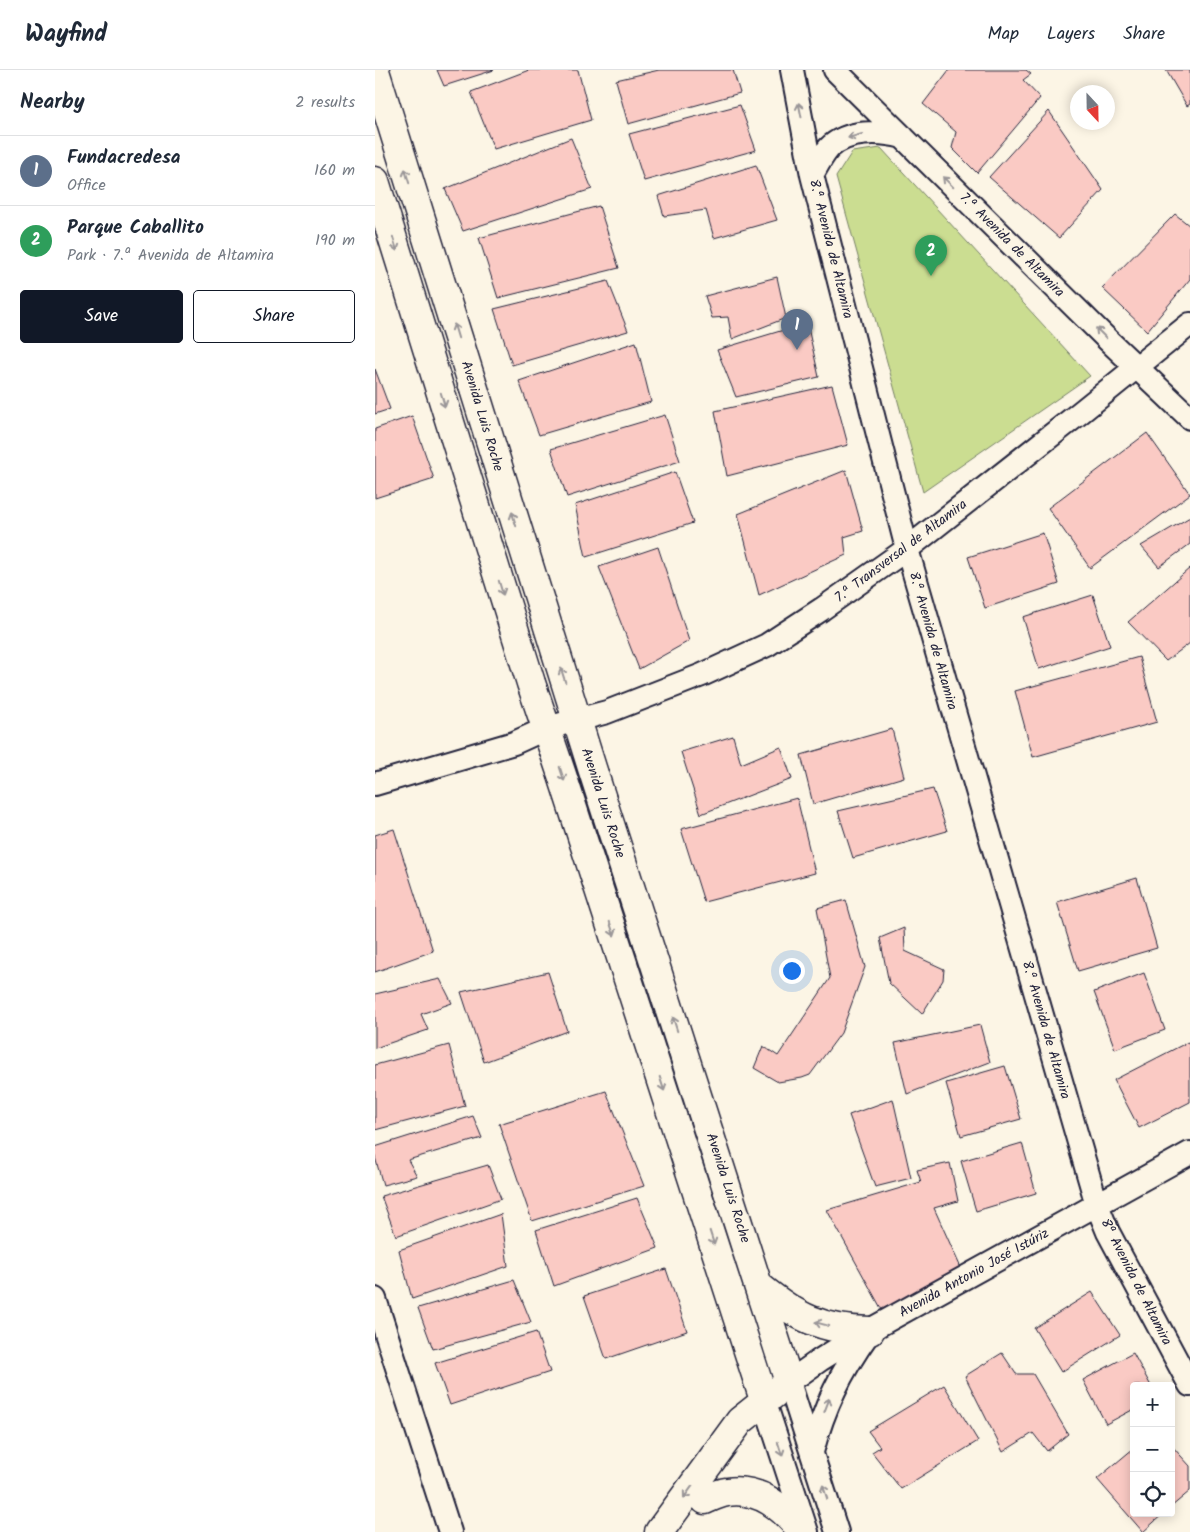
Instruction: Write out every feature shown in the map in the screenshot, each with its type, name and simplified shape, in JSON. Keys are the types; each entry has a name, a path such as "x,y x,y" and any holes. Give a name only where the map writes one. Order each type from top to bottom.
{"main road":[{"name":"Avenida Luis Roche","path":"375,71 578,721 789,1382"},
{"path":"375,181 528,674 765,1402"},
{"path":"759,1287 786,1308 814,1322 852,1330 871,1331"},
{"name":"Avenida Antonio José Istúriz","path":"659,1532 740,1421 789,1382"},
{"name":"Avenida Antonio José Istúriz","path":"681,1532 752,1433 765,1402"},
{"path":"705,1500 725,1492 756,1494 779,1507 803,1532"}],"street":[{"name":"8.ª Avenida de Altamira","path":"792,70 812,175 907,549 1097,1205"},
{"name":"7.ª Avenida de Altamira","path":"835,70 1190,418"},
{"path":"812,175 830,147 842,140 871,132 888,133 903,137"},
{"name":"7.ª Transversal de Altamira","path":"547,728 607,712 702,675 767,645 907,549 1190,324"},
{"path":"375,784 514,743 547,728"},
{"name":"Avenida Antonio José Istúriz","path":"789,1382 820,1360 1190,1153"},
{"name":"8ª Avenida de Altamira","path":"1097,1205 1108,1232 1190,1385"},
{"path":"375,1299 450,1532"},
{"path":"812,1452 837,1382 871,1331"},
{"name":"Avenida Luis Roche","path":"789,1382 837,1532"},
{"path":"765,1402 807,1532"}],"green space":[{"path":"881,148 1090,376 923,492 836,177 852,152"}],"building":[{"path":"437,70 494,70 444,86"},
{"path":"529,70 578,70 591,120 494,149 471,92"},
{"path":"659,70 733,70 740,93 628,124 616,80"},
{"path":"949,70 1026,70 1031,74 1023,80 1040,98 977,173 952,148 956,132 923,104"},
{"path":"1166,70 1190,70 1190,104 1187,106"},
{"path":"740,105 756,150 644,181 629,134"},
{"path":"1049,111 1103,190 1059,238 989,177"},
{"path":"571,138 592,189 463,231 445,189"},
{"path":"756,165 777,220 714,238 706,210 664,216 658,196"},
{"path":"599,206 619,268 498,298 479,238"},
{"path":"1175,214 1190,226 1190,279 1147,331 1102,288"},
{"path":"777,277 786,318 732,339 728,317 712,318 705,296"},
{"path":"608,281 628,331 512,365 494,309"},
{"path":"807,323 819,377 736,397 717,350"},
{"path":"636,342 651,402 539,435 519,381"},
{"path":"375,369 390,409 375,414"},
{"path":"832,385 848,445 727,476 715,411"},
{"path":"665,415 680,461 567,497 551,449"},
{"path":"412,416 434,479 375,498 375,429"},
{"path":"1147,433 1190,494 1090,568 1048,508"},
{"path":"846,470 863,531 844,537 846,555 759,595 738,514"},
{"path":"675,472 693,523 586,557 575,505"},
{"path":"1190,517 1190,544 1159,567 1141,546"},
{"path":"1043,533 1059,584 985,608 968,557"},
{"path":"658,547 689,641 639,669 599,567"},
{"path":"1190,568 1190,643 1166,661 1128,622"},
{"path":"1093,595 1110,646 1039,669 1023,617"},
{"path":"1139,657 1157,722 1033,757 1015,691"},
{"path":"892,729 904,777 813,804 801,755"},
{"path":"733,736 741,764 781,747 792,779 701,814 681,752"},
{"path":"933,789 947,831 853,858 838,811"},
{"path":"797,798 815,873 704,902 681,829"},
{"path":"394,829 433,951 375,972 375,835"},
{"path":"1137,878 1157,948 1078,971 1057,902"},
{"path":"846,900 865,967 841,1033 810,1075 778,1082 754,1068 763,1046 778,1056 830,978 817,908"},
{"path":"904,928 905,951 944,969 943,980 922,1014 889,983 880,938"},
{"path":"548,972 567,1031 484,1062 461,992"},
{"path":"1144,973 1165,1030 1115,1049 1094,992"},
{"path":"440,979 452,1003 421,1014 428,1030 375,1048 375,994"},
{"path":"980,1025 990,1062 907,1094 895,1043"},
{"path":"1188,1042 1190,1047 1190,1102 1139,1128 1114,1080"},
{"path":"449,1045 465,1106 375,1130 375,1065"},
{"path":"1005,1066 1021,1119 961,1136 946,1083"},
{"path":"606,1091 644,1186 532,1221 499,1124"},
{"path":"893,1099 911,1178 875,1187 849,1115"},
{"path":"473,1116 482,1138 408,1160 417,1176 383,1185 375,1157 375,1147"},
{"path":"1022,1143 1036,1193 976,1211 961,1161"},
{"path":"950,1163 958,1201 934,1208 961,1268 882,1310 827,1210 921,1182 917,1170"},
{"path":"488,1165 501,1199 396,1236 381,1196"},
{"path":"637,1198 658,1248 554,1286 536,1230"},
{"path":"501,1214 508,1266 412,1299 399,1250"},
{"path":"666,1269 687,1331 606,1359 584,1296"},
{"path":"514,1280 531,1322 433,1349 418,1308"},
{"path":"1092,1292 1120,1335 1061,1372 1034,1328"},
{"path":"536,1332 550,1372 450,1405 435,1363"},
{"path":"1002,1353 1016,1374 1033,1374 1068,1434 1047,1451 1033,1433 1003,1452 965,1376"},
{"path":"1133,1353 1149,1382 1130,1382 1130,1411 1106,1424 1083,1380"},
{"path":"944,1385 978,1441 901,1489 872,1452 880,1447 868,1431"},
{"path":"1175,1449 1190,1466 1190,1491 1175,1504"},
{"path":"1130,1451 1130,1517 1160,1517 1143,1532 1097,1479"}],"place":[{"name":"Parque Caballito","path":"931,276"},
{"name":"Fundacredesa","path":"797,350"}]}
